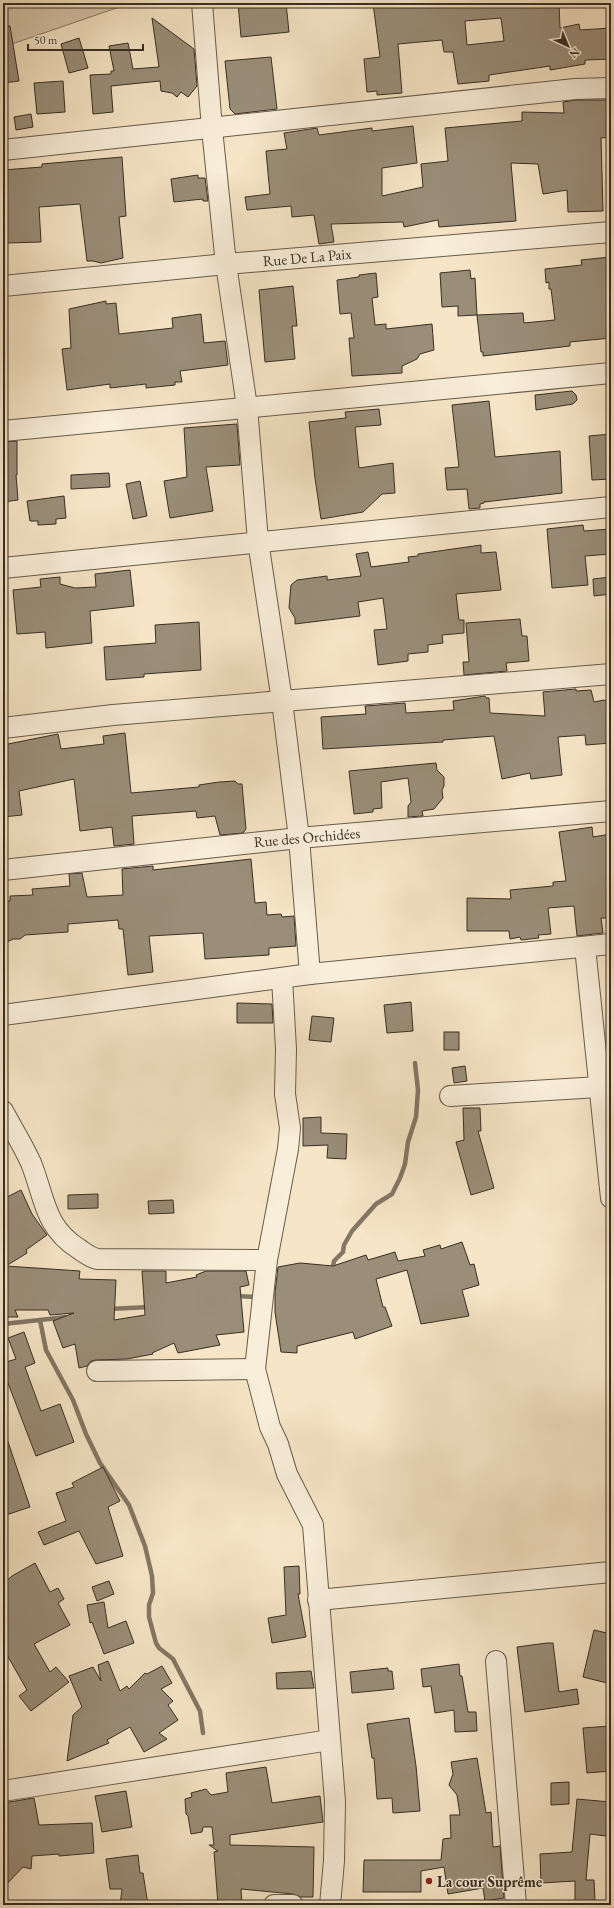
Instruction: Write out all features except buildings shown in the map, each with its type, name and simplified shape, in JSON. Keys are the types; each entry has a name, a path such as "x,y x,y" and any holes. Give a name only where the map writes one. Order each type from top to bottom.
{"street":[{"path":"202,3 212,129 226,264 247,406 258,541 282,701 298,838 310,974"},
{"path":"3,150 212,129 567,90 611,88"},
{"name":"Rue De La Paix","path":"3,286 226,264 611,232"},
{"path":"3,431 247,406 611,373"},
{"path":"3,568 258,541 611,507"},
{"path":"3,728 113,715 611,674"},
{"name":"Rue des Orchidées","path":"3,870 298,838 611,811"},
{"path":"3,1015 310,974 611,944"},
{"path":"585,947 611,1198"},
{"path":"282,978 286,1049 285,1094 290,1128 285,1172 267,1260 255,1369 270,1427 278,1444 287,1474 313,1525 316,1545 318,1600 335,1801 334,1861 330,1905"},
{"path":"450,1096 599,1087"},
{"path":"3,1111 31,1163 41,1197 54,1225 65,1240 92,1257 98,1259 267,1260"},
{"path":"97,1370 255,1369"},
{"path":"318,1600 611,1572"},
{"path":"496,1661 516,1905"},
{"path":"3,1791 330,1740"},
{"path":"274,1905 294,1905"}],"shaded area":[{"path":"3,3 131,3 3,47"}],"waterway":[{"path":"332,1271 334,1261 343,1252 344,1245 352,1231 376,1204 392,1194 400,1178 405,1164 408,1142 416,1117 418,1090 415,1063"},
{"path":"236,1296 258,1297"},
{"path":"109,1309 149,1307"},
{"path":"40,1320 66,1317"},
{"path":"3,1324 40,1320 46,1350 73,1400 86,1434 100,1463 129,1505 145,1546 152,1576 153,1593 149,1605 149,1617 156,1643 159,1648 173,1659 200,1711 203,1733"}],"place":[{"name":"La cour Suprême","path":"429,1881"}]}
